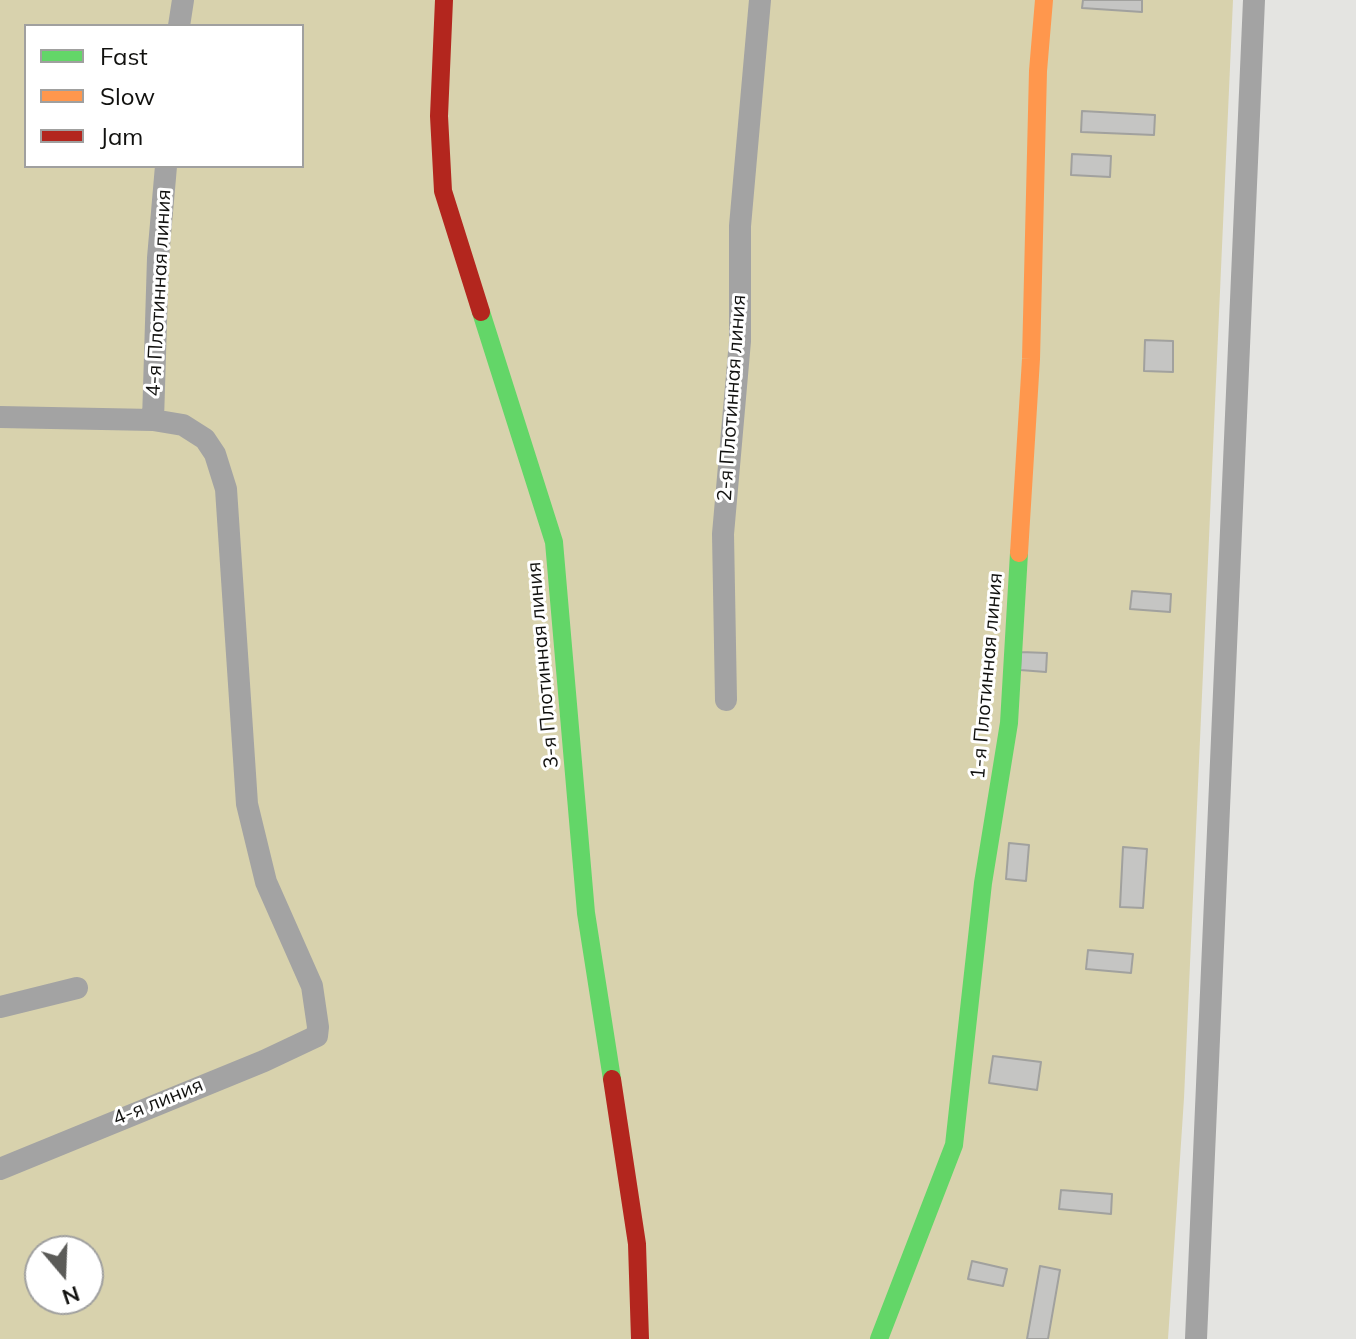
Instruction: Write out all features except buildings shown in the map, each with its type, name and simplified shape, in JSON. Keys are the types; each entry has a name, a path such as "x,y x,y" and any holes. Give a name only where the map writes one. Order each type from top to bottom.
{"street":[{"path":"179,24 183,0"},
{"name":"3-я Плотинная линия","path":"444,0 439,116 443,191 554,542 586,913 637,1244 641,1283 640,1339"},
{"name":"2-я Плотинная линия","path":"726,700 723,534 740,341 740,226 760,0"},
{"name":"1-я Плотинная линия","path":"879,1339 954,1145 983,883 1009,723 1031,359 1038,71 1044,0"},
{"path":"1196,1339 1254,0"},
{"name":"4-я Плотинная линия","path":"153,420 151,391 166,168"},
{"path":"0,417 153,420"},
{"name":"4-я линия","path":"0,1169 317,1036 312,986 266,882 247,804 237,633 222,469 205,439 183,425 153,420"},
{"path":"0,1007 77,988"}],"shaded area":[{"path":"0,0 1233,0 1184,1098 1168,1339 0,1339"}],"traffic: fast":[{"path":"481,312 554,542 586,913 612,1079"},
{"path":"879,1339 954,1145 983,883 1009,723 1019,553"}],"traffic: slow":[{"path":"1019,553 1031,359 1038,71 1044,0"}],"traffic: jam":[{"path":"444,0 439,116 443,191 481,312"},
{"path":"612,1079 637,1244 640,1339"}]}
